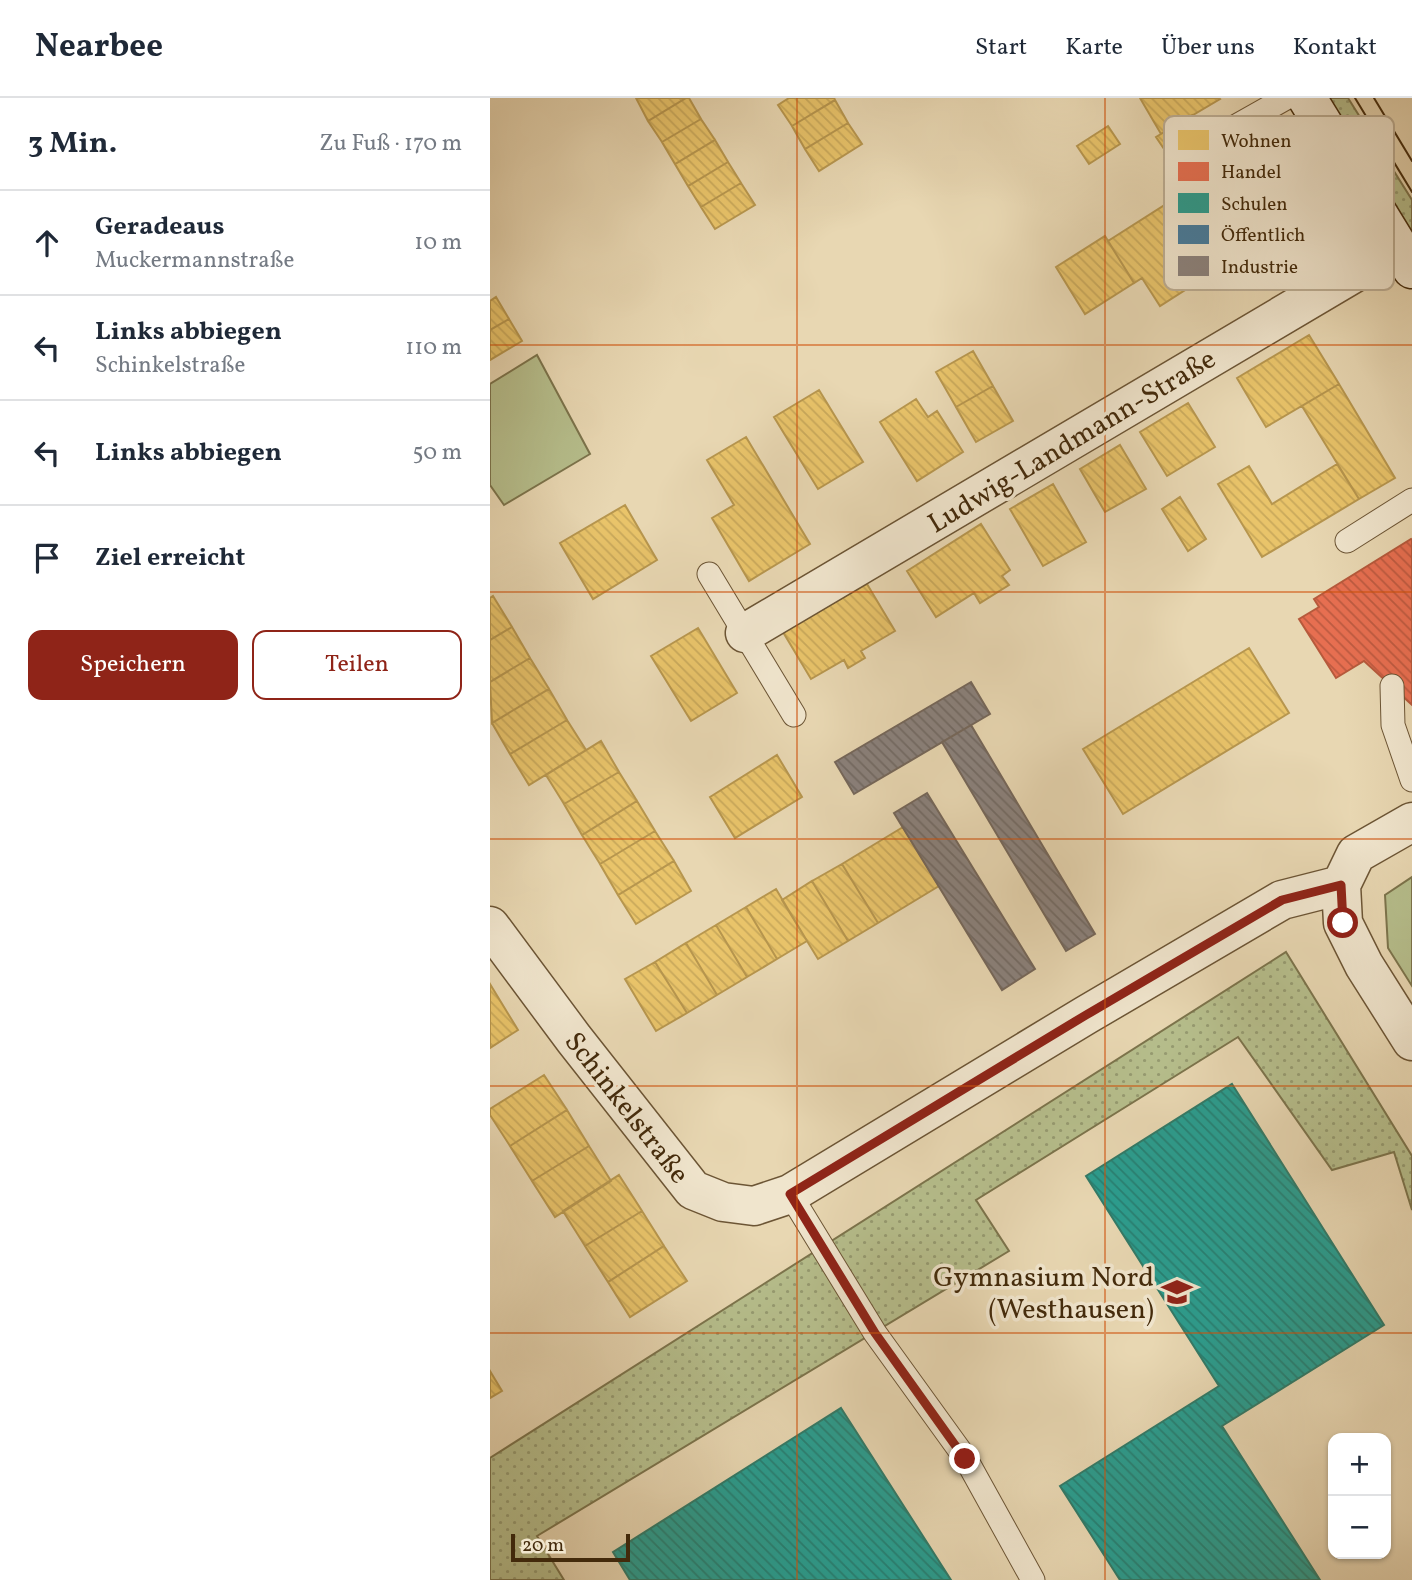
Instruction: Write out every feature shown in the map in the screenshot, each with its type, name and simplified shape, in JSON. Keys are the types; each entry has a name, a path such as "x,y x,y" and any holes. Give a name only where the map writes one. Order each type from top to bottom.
{"street":[{"name":"Ludwig-Landmann-Straße","path":"1307,98 1318,116"},
{"name":"Ludwig-Landmann-Straße","path":"1394,240 1405,258"},
{"name":"Ludwig-Landmann-Straße","path":"745,634 1349,290"},
{"path":"1412,822 1356,854 1341,885 1343,923 1364,965 1412,1041"},
{"name":"Schinkelstraße","path":"490,926 693,1190 723,1202 754,1206 790,1194 1097,1008 1282,900 1341,885"}],"lane":[{"path":"1254,116 1286,98"},
{"path":"1347,541 1412,500"},
{"path":"709,574 794,715"},
{"path":"1392,686 1393,725 1412,780"},
{"path":"790,1194 875,1333 965,1459 1033,1580"}],"green space":[{"path":"1328,98 1348,98 1359,116 1339,116"},
{"path":"1394,171 1412,200 1412,234 1394,205"},
{"path":"537,355 590,454 504,505 490,485 490,384"},
{"path":"1412,877 1412,986 1388,948 1385,895"},
{"path":"1286,952 1412,1156 1412,1210 1394,1152 1332,1170 1238,1037 976,1200 1009,1251 537,1536 564,1580 490,1580 490,1458"}],"building: Wohnen":[{"path":"636,98 686,98 648,121"},
{"path":"689,98 701,119 662,142 648,121"},
{"path":"789,98 835,100 792,126 778,105"},
{"path":"1140,98 1220,99 1191,116 1164,116 1164,132 1161,134"},
{"path":"835,100 848,123 805,149 792,126"},
{"path":"701,119 715,140 675,164 662,142"},
{"path":"848,123 862,144 819,171 805,149"},
{"path":"1108,126 1120,144 1089,164 1077,146"},
{"path":"1164,132 1164,149 1156,137"},
{"path":"715,140 728,162 688,186 675,164"},
{"path":"728,162 741,183 701,207 688,186"},
{"path":"741,183 755,205 715,229 701,207"},
{"path":"1164,205 1164,290 1185,290 1160,306 1142,278 1134,283 1108,241"},
{"path":"1105,236 1134,283 1085,314 1056,267"},
{"path":"496,297 509,319 490,330 490,301"},
{"path":"509,319 522,341 490,360 490,330"},
{"path":"1309,335 1339,384 1266,427 1237,378"},
{"path":"973,351 993,386 956,407 936,372"},
{"path":"1339,384 1395,478 1359,499 1302,406"},
{"path":"993,386 1013,421 976,442 956,407"},
{"path":"819,390 863,462 818,489 774,417"},
{"path":"916,399 928,417 937,411 963,452 917,481 880,422"},
{"path":"1188,403 1215,447 1167,476 1140,432"},
{"path":"746,437 810,544 749,581 712,518 734,505 707,460"},
{"path":"1120,445 1146,489 1105,512 1080,469"},
{"path":"1337,464 1359,499 1262,557 1218,484 1249,466 1272,504"},
{"path":"1053,484 1086,542 1043,566 1010,509"},
{"path":"1180,497 1206,539 1188,551 1162,509"},
{"path":"625,505 657,560 593,599 560,543"},
{"path":"981,524 1010,570 1002,576 1009,585 980,603 974,593 936,617 907,571"},
{"path":"867,584 895,631 861,651 865,658 848,668 844,660 811,679 783,632"},
{"path":"493,596 512,627 490,640 490,598"},
{"path":"512,627 530,658 490,682 490,640"},
{"path":"698,628 737,693 691,721 651,656"},
{"path":"1249,648 1289,713 1123,814 1083,749"},
{"path":"530,658 549,689 492,723 490,682"},
{"path":"549,689 567,720 510,754 492,723"},
{"path":"567,720 586,750 529,785 510,754"},
{"path":"601,741 619,772 564,804 546,775"},
{"path":"777,755 802,797 735,838 710,797"},
{"path":"619,772 637,801 582,835 564,804"},
{"path":"637,801 655,831 600,864 582,835"},
{"path":"903,827 939,886 878,923 842,864"},
{"path":"655,831 674,861 618,895 600,864"},
{"path":"674,861 691,891 636,924 618,895"},
{"path":"842,864 878,923 848,941 812,881"},
{"path":"812,881 848,941 818,959 782,900"},
{"path":"776,889 807,941 777,959 746,907"},
{"path":"746,907 777,959 747,977 716,925"},
{"path":"716,925 747,977 717,995 686,943"},
{"path":"686,943 717,995 687,1013 655,962"},
{"path":"655,962 687,1013 656,1031 625,979"},
{"path":"490,984 518,1030 490,1048"},
{"path":"544,1075 567,1110 510,1146 490,1115 490,1109"},
{"path":"567,1110 589,1146 532,1181 510,1146"},
{"path":"589,1146 611,1181 555,1217 532,1181"},
{"path":"619,1175 642,1211 585,1246 563,1211"},
{"path":"642,1211 664,1246 608,1282 585,1246"},
{"path":"664,1246 687,1281 630,1317 608,1282"},
{"path":"490,1371 502,1391 490,1398"}],"building: Handel":[{"path":"1411,539 1412,705 1364,661 1336,678 1299,619 1319,607 1314,599"}],"building: Schulen":[{"path":"1232,1084 1384,1325 1222,1426 1320,1580 1120,1580 1060,1486 1219,1386 1086,1176"},
{"path":"841,1408 951,1580 630,1580 613,1552"}],"building: Industrie":[{"path":"971,682 990,714 854,794 835,762"},
{"path":"971,725 1095,934 1066,951 942,742"},
{"path":"927,793 1035,969 1002,990 894,813"}],"tram line":[{"path":"1355,98 1366,116"},
{"path":"1374,98 1385,116"},
{"path":"1394,131 1412,161"},
{"path":"1394,162 1412,192"}],"place":[{"name":"Gymnasium Nord (Westhausen)","path":"1177,1292"}],"route":[{"path":"965,1459 875,1333 790,1194 1282,900 1341,885 1343,923"}]}
